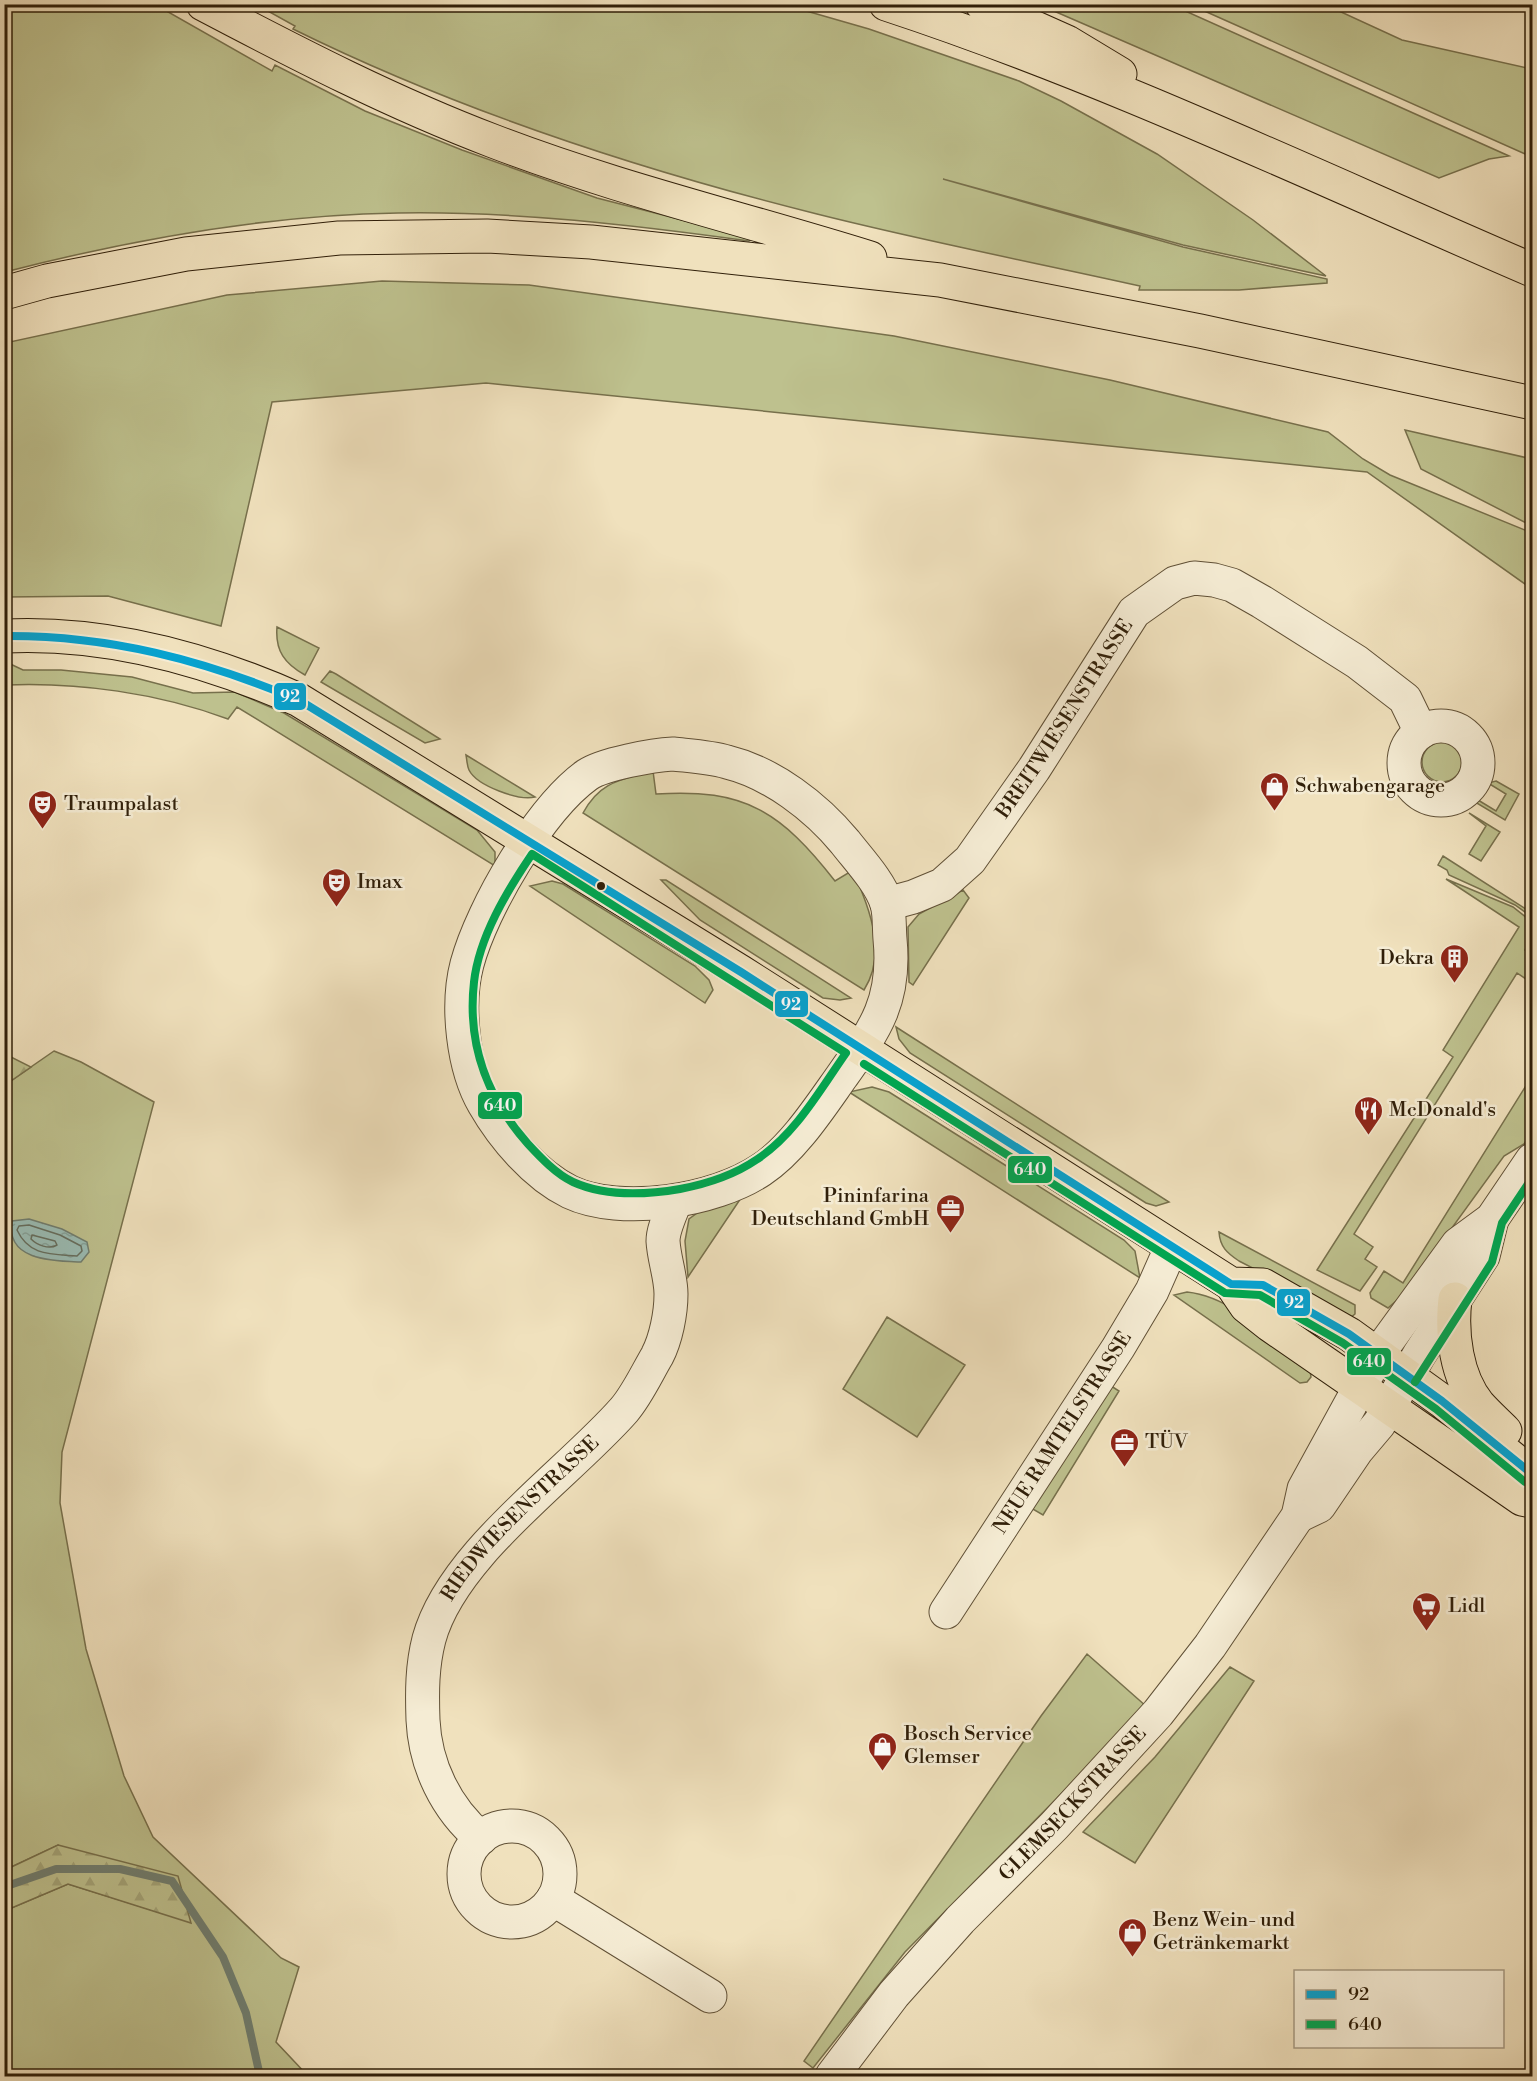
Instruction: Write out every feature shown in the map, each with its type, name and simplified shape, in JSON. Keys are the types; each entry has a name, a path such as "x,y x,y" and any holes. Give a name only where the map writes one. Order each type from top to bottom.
{"main road":[{"path":"203,4 404,106 553,163 940,280"},
{"path":"886,4 1044,61 1204,125 1377,204 1533,270"},
{"path":"982,4 1066,42 1204,125"},
{"path":"4,293 186,254 339,238 411,236 591,242 940,280 1200,331 1533,403"},
{"path":"4,636 60,634 187,658 254,680 318,711 862,1048 1171,1248 1231,1284 1246,1306 1522,1499 1533,1501"},
{"path":"1231,1284 1263,1285 1349,1334 1529,1471"},
{"path":"1455,1299 1452,1323 1459,1363 1478,1404 1518,1443 1529,1471"}],"street":[{"name":"BREITWIESENSTRASSE","path":"886,904 913,897 942,885 970,860 1034,769 1134,612 1175,583 1194,578 1214,580 1232,585 1262,602 1357,662 1405,699 1421,732"},
{"path":"673,754 727,762 765,776 833,827 865,866 886,904 892,966 882,1015 821,1108 762,1170 710,1193 675,1202 609,1203 569,1192 536,1168 497,1126 475,1089 465,1052 463,1004 466,965 504,876 555,806 589,773 651,755 673,754"},
{"name":"GLEMSECKSTRASSE","path":"832,2076 894,1994 1158,1713 1224,1628 1298,1516 1304,1489 1378,1354 1458,1244 1492,1219 1533,1160"},
{"name":"RIEDWIESENSTRASSE","path":"481,1838 466,1826 448,1801 428,1757 424,1738 422,1678 429,1638 440,1611 475,1558 625,1408 658,1353 668,1320 671,1294 663,1238 675,1202"},
{"name":"GLEMSECKSTRASSE","path":"1298,1516 1319,1506 1357,1450 1379,1424 1406,1376 1483,1256 1492,1219"},
{"name":"NEUE RAMTELSTRASSE","path":"946,1612 1118,1348 1152,1291 1171,1248"},
{"path":"516,1827 537,1833 549,1843 560,1870 559,1885 553,1899 542,1912 528,1920 512,1922 496,1919 481,1911 468,1890 465,1866 470,1851 481,1838 494,1830 516,1827"},
{"path":"553,1899 710,1996"}],"green space":[{"path":"5,4 156,5 272,71 275,65 365,111 462,150 597,198 752,238 749,241 618,225 486,214 348,215 298,218 151,239 5,272"},
{"path":"782,4 869,29 1019,81 1061,101 1157,154 1253,220 1326,276 1183,245 943,179 1183,247 1327,279 1327,283 1239,290 1139,290 1140,286 817,214 683,178 484,112 356,59 293,29 295,26 257,5"},
{"path":"1040,5 1172,5 1509,156 1489,159 1439,178"},
{"path":"1191,5 1326,5 1402,40 1532,69 1532,157"},
{"path":"382,281 529,285 894,336 1110,380 1328,432 1363,459 1390,475 1532,533 1532,589 1367,472 486,383 272,402 221,626 108,596 5,597 5,343 227,295"},
{"path":"1405,430 1532,459 1532,526 1421,469"},
{"path":"277,627 319,648 305,675 283,656 278,643"},
{"path":"4,661 23,670 61,670 132,677 193,693 235,692 284,713 477,830 495,852 495,866 237,707 228,719 174,702 118,691 61,685 5,685"},
{"path":"330,671 440,739 425,743 321,682"},
{"path":"1442,742 1450,743 1456,748 1461,754 1461,770 1456,776 1450,781 1442,782 1434,781 1428,776 1423,770 1422,762 1423,754 1428,748 1434,743"},
{"path":"466,755 535,797 519,797 480,782 469,770"},
{"path":"653,771 656,794 714,795 759,809 797,837 835,881 853,870 870,915 875,946 875,961 864,990 583,813 597,794 612,783"},
{"path":"1496,781 1519,794 1505,820 1475,802 1478,800 1496,811 1506,794 1488,783"},
{"path":"1469,813 1500,832 1481,861 1469,854 1486,826"},
{"path":"1443,856 1532,913 1532,917 1515,905 1449,875 1447,870 1438,865"},
{"path":"1446,879 1513,907 1532,922 1532,937 1525,950 1532,956 1532,983 1517,973 1354,1234 1373,1247 1365,1259 1377,1267 1360,1291 1317,1270 1453,1057 1443,1050 1519,927"},
{"path":"661,880 666,880 851,998 840,1000 823,998 700,920"},
{"path":"552,881 563,884 695,966 709,980 713,990 705,1003 530,886"},
{"path":"963,890 969,898 913,985 909,982 908,927 919,914"},
{"path":"896,1027 1169,1202 1156,1206 1146,1203 910,1053 899,1039"},
{"path":"54,1051 81,1062 154,1102 62,1452 60,1503 86,1649 124,1776 153,1837 281,1958 299,1967 276,2042 308,2076 5,2076 4,1932 9,1909 68,1884 181,1919 58,1845 5,1870 5,1085"},
{"path":"5,1054 31,1067 5,1085"},
{"path":"1532,1076 1532,1132 1524,1144 1504,1156 1404,1294 1388,1308 1371,1298 1370,1293 1384,1271 1403,1283"},
{"path":"872,1087 889,1092 1124,1240 1135,1251 1140,1278 849,1092"},
{"path":"745,1192 688,1277 685,1241 689,1219 715,1200"},
{"path":"1219,1232 1355,1305 1355,1314 1350,1318 1239,1261 1225,1249"},
{"path":"1187,1292 1221,1302 1237,1311 1310,1370 1311,1377 1307,1382 1300,1383 1174,1295"},
{"path":"887,1317 965,1365 917,1437 843,1389"},
{"path":"1108,1384 1119,1391 1043,1515 1031,1508"},
{"path":"1087,1654 1147,1707 905,1952 813,2068 804,2061 1041,1716"},
{"path":"1230,1667 1254,1681 1135,1863 1083,1832 1155,1757"},
{"path":"58,1845 178,1876 191,1923 68,1884 9,1909 5,1932 5,1870"}],"water":[{"path":"29,1219 62,1229 87,1242 89,1252 81,1262 45,1259 24,1251 16,1244 12,1234 12,1221"}],"waterway":[{"path":"4,1887 56,1869 120,1869 172,1881 223,1957 246,2013 260,2076"}],"transit line":[{"name":"92","path":"4,636 81,640 155,653 227,673 299,700 741,972 1231,1284 1263,1285 1349,1334 1442,1401 1532,1474"},
{"name":"640","path":"532,854 846,1053 806,1111 770,1150 738,1170 700,1184 653,1193 626,1193 599,1190 573,1182 549,1165 528,1144 501,1108 483,1069 477,1048 473,1005 477,965 488,931 513,883 532,854"},
{"name":"640","path":"864,1064 1225,1293 1260,1295 1343,1343 1436,1409 1525,1482"},
{"name":"640","path":"1415,1382 1492,1262 1502,1223 1532,1178"}],"place":[{"name":"Schwabengarage","path":"1274,812"},
{"name":"Traumpalast","path":"43,830"},
{"name":"Imax","path":"336,908"},
{"name":"Dekra","path":"1455,984"},
{"name":"McDonald's","path":"1368,1136"},
{"name":"Pininfarina Deutschland GmbH","path":"950,1234"},
{"name":"TÜV","path":"1124,1468"},
{"name":"Lidl","path":"1427,1632"},
{"name":"Bosch Service Glemser","path":"883,1772"},
{"name":"Benz Wein- und Getränkemarkt","path":"1132,1958"}]}
